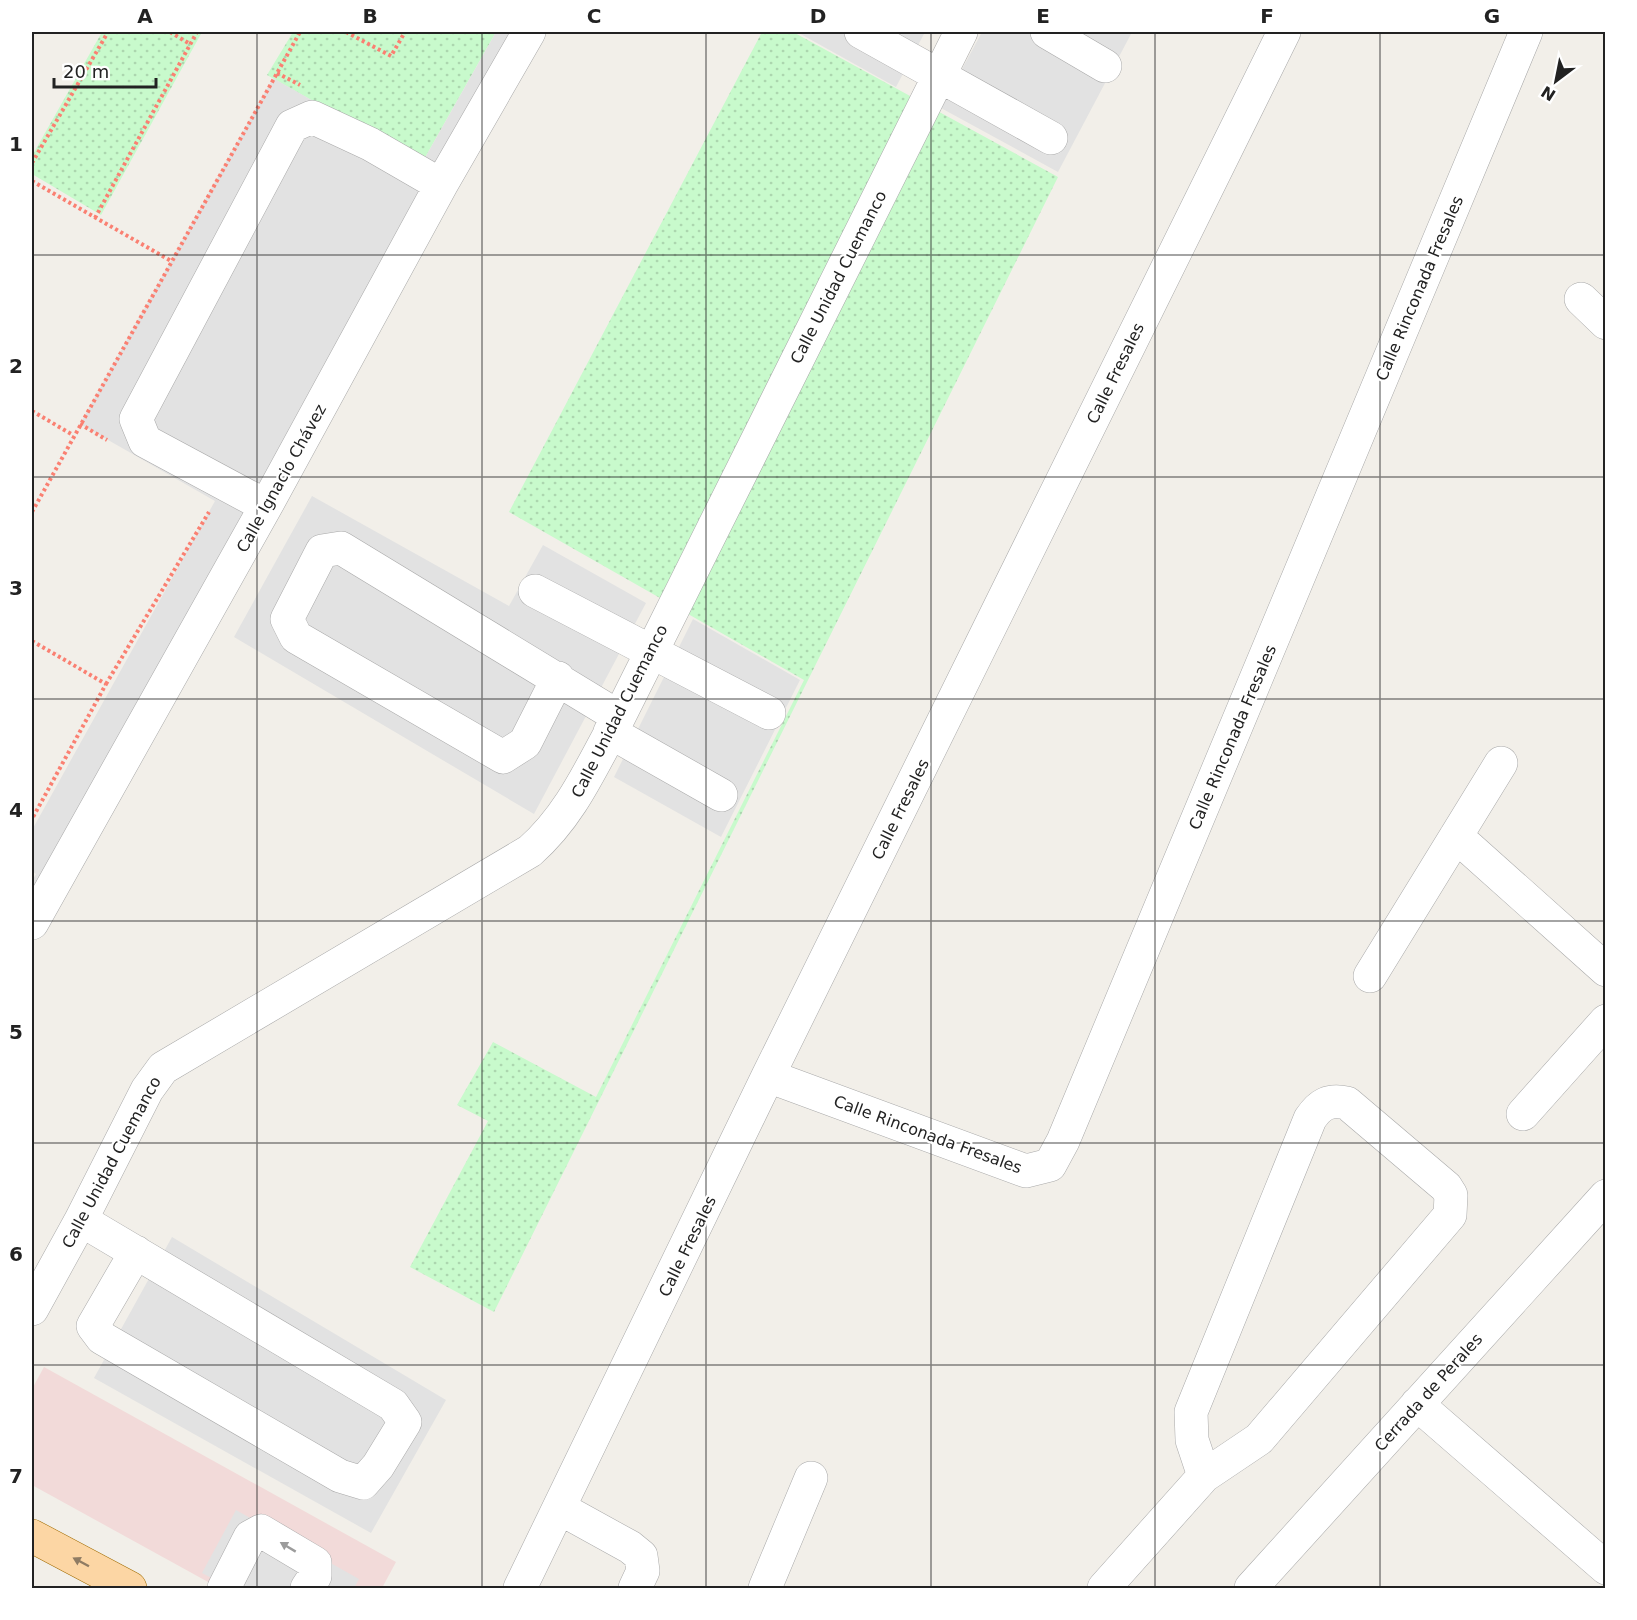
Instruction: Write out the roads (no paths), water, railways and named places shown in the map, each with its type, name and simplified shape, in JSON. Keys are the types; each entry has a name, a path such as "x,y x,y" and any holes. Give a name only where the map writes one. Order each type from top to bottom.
{"main road":[{"path":"32,1536 130,1588"}],"street":[{"name":"Calle Ignacio Chávez","path":"32,923 266,506 441,185 529,32"},
{"path":"861,32 1051,138"},
{"name":"Calle Unidad Cuemanco","path":"32,1309 81,1220 147,1090 163,1068 530,851 552,832 571,807 615,724 961,32"},
{"path":"1047,32 1105,66"},
{"name":"Calle Fresales","path":"520,1588 561,1509 768,1076 1284,32"},
{"name":"Calle Rinconada Fresales","path":"768,1076 1026,1171 1050,1165 1064,1142 1526,32"},
{"path":"266,506 145,441 136,419 292,126 312,117 370,144 441,185"},
{"path":"1581,299 1605,323"},
{"path":"558,678 525,743 503,757 296,637 287,619 322,551 342,548 558,678 615,724 721,795"},
{"path":"535,591 769,713"},
{"path":"1370,976 1501,763"},
{"path":"1456,836 1605,970"},
{"path":"1523,1114 1605,1021"},
{"path":"1104,1588 1204,1476 1259,1439 1450,1215 1451,1195 1446,1187 1347,1103 1325,1103 1316,1109 1310,1119 1191,1412 1192,1440 1204,1476"},
{"name":"Cerrada de Perales","path":"1251,1588 1417,1404 1599,1217"},
{"path":"81,1220 136,1252 393,1405 405,1422 378,1466 363,1483 340,1476 102,1338 93,1326 136,1252"},
{"path":"1417,1404 1605,1568"},
{"path":"765,1588 811,1478"},
{"path":"561,1509 630,1547 641,1556 643,1571 635,1588"},
{"path":"224,1588 250,1537 261,1531 315,1563 315,1576 307,1588"}]}
